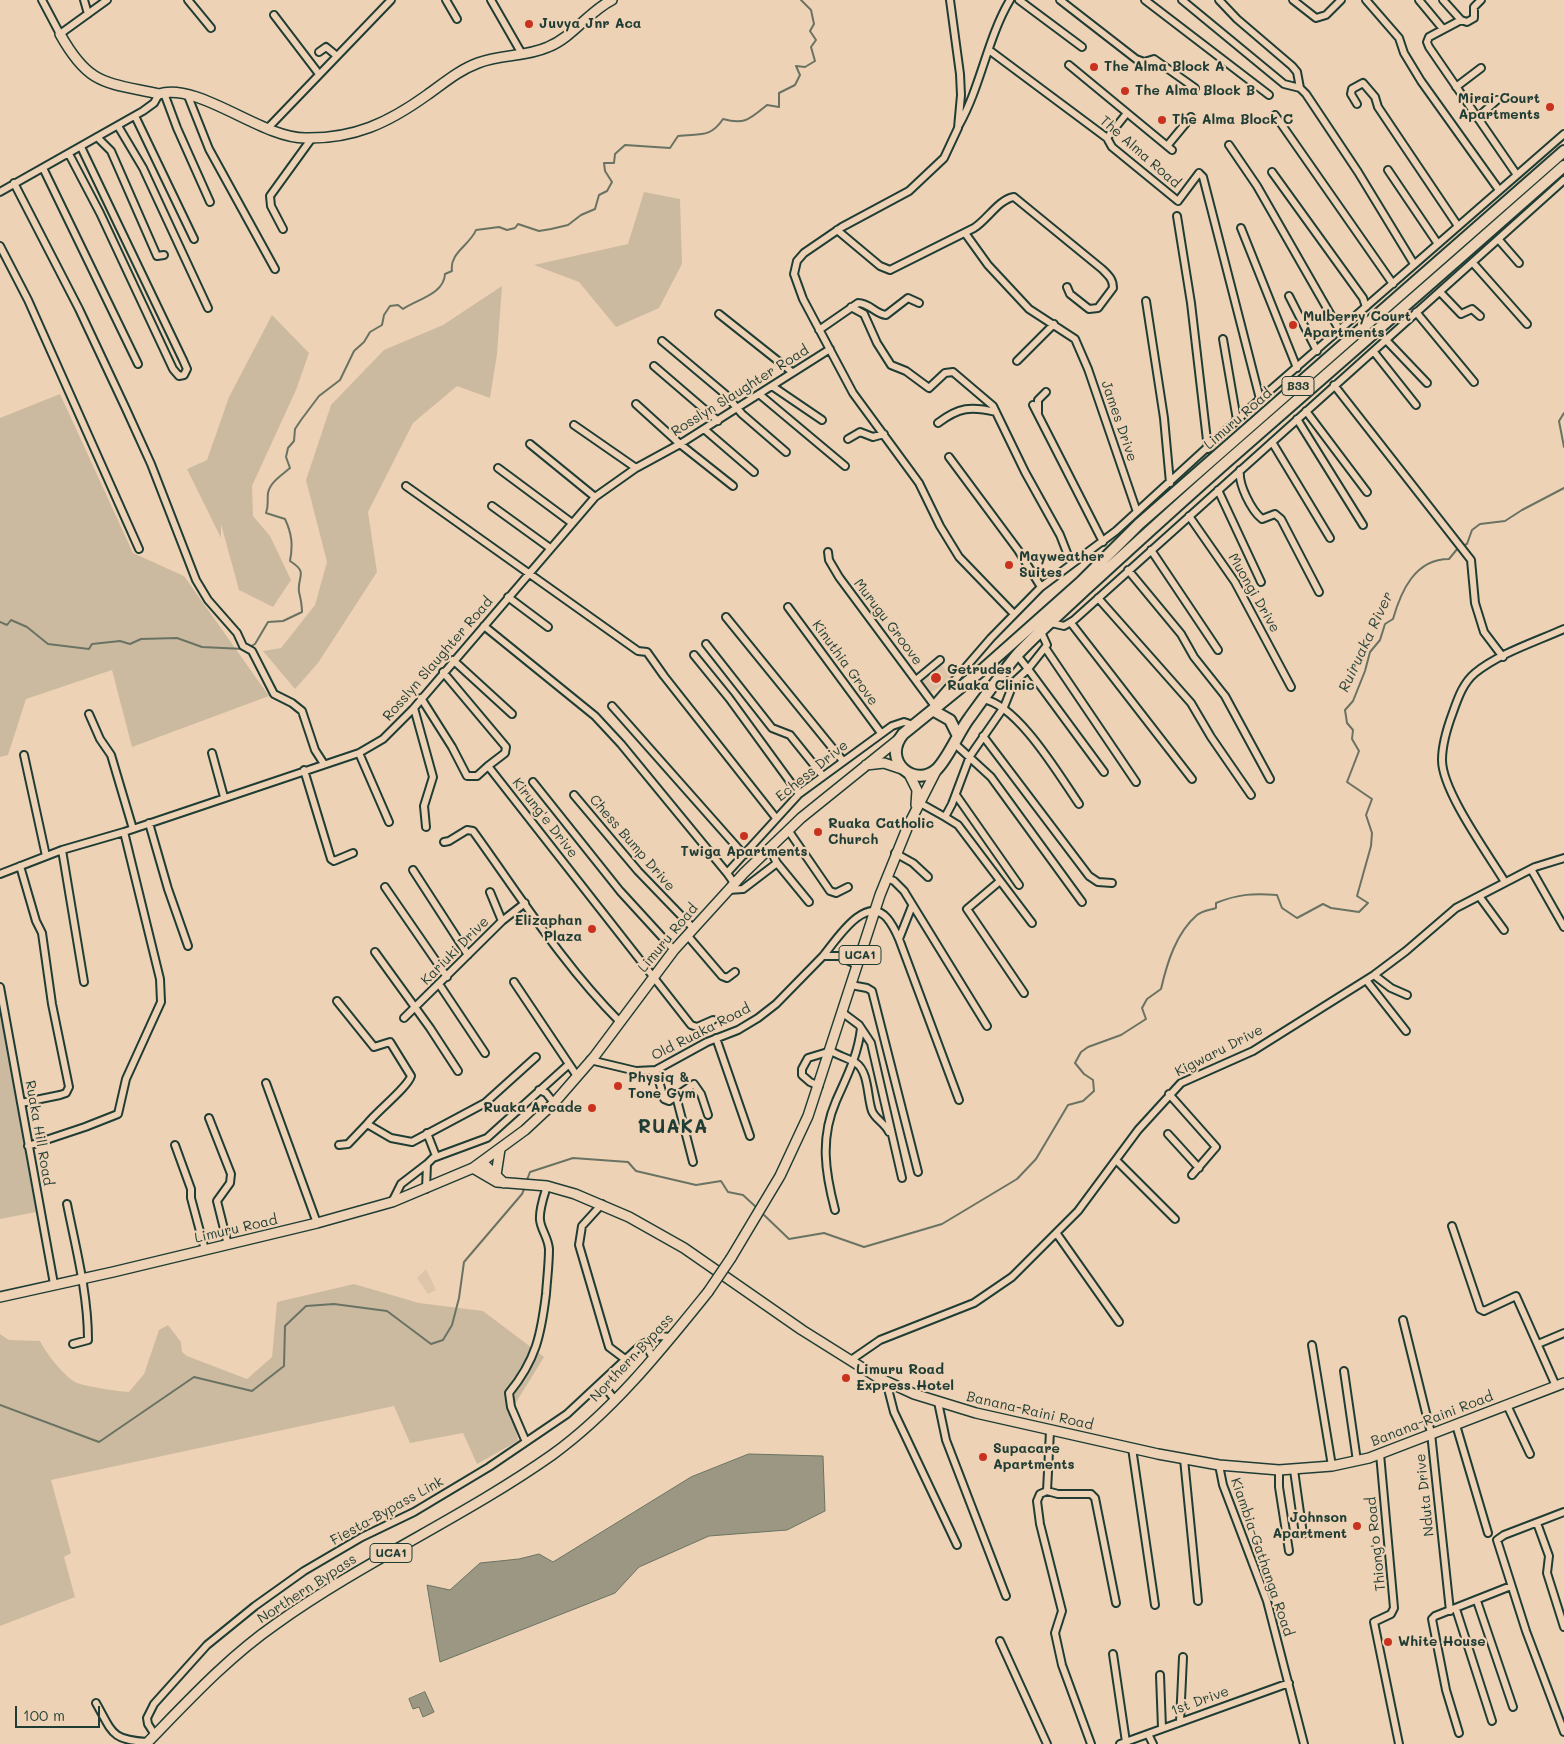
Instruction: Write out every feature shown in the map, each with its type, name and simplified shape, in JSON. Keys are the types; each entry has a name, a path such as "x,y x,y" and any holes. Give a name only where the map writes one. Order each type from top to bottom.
{"highway":[{"name":"Limuru Road","path":"931,710 1080,582 1154,511 1564,151"},
{"name":"Limuru Road","path":"1041,632 1149,531 1564,166"},
{"name":"Northern Bypass","path":"937,768 955,738 983,699 1017,655 1041,632"},
{"path":"899,739 931,710 950,720 955,738"},
{"name":"Northern Bypass","path":"899,739 895,754 905,771"},
{"path":"905,771 928,773 937,768"}],"main road":[{"path":"60,34 73,58 96,79 162,94 188,96 209,102 286,136 312,138 354,133 375,127 397,116 456,73 480,62 549,47 600,6 612,0"},
{"name":"Limuru Road","path":"0,1297 317,1223 392,1202 473,1168 500,1148 554,1102 620,1022 674,950 731,886 788,830 899,739"},
{"path":"865,765 884,764 905,771"},
{"name":"Northern Bypass","path":"146,1743 224,1667 275,1624 341,1581 476,1505 553,1454 643,1370 708,1292 759,1214 780,1176 813,1104 874,912 895,853 937,768"},
{"name":"Northern Bypass","path":"905,771 917,790 918,806"},
{"path":"496,1175 500,1148"},
{"path":"482,1162 505,1183"},
{"path":"473,1168 490,1179 505,1183"},
{"name":"Banana-Raini Road","path":"505,1183 547,1186 575,1194 602,1204 641,1223 684,1248 802,1330 886,1381 938,1402 1050,1431 1184,1459 1219,1465 1279,1470 1332,1466 1380,1454 1560,1385"}],"street":[{"path":"42,0 60,34 106,0"},
{"path":"84,0 88,14"},
{"path":"188,0 211,28"},
{"path":"267,129 391,0"},
{"path":"446,0 457,19"},
{"path":"491,0 522,54"},
{"path":"950,0 960,74 958,128"},
{"path":"1010,0 1002,13 966,112 944,158 931,173 909,191 837,230 804,253 795,268 796,283 853,393 919,483 940,526 959,557 1014,614"},
{"path":"1019,0 1082,47"},
{"path":"1060,0 1136,59 1144,62 1154,59 1195,88"},
{"path":"1145,0 1269,95"},
{"path":"1182,0 1284,84 1300,88 1306,94 1353,165 1414,264"},
{"path":"1219,0 1237,19 1292,66 1297,72 1300,88"},
{"path":"1293,0 1316,18 1326,14 1341,0"},
{"path":"1366,0 1399,38 1404,53 1421,81 1499,190"},
{"path":"1419,0 1443,29"},
{"path":"1443,0 1461,20 1468,22 1474,18 1474,7 1481,0"},
{"path":"274,15 319,74"},
{"path":"1461,20 1429,38 1427,42 1517,175"},
{"path":"319,52 326,46 337,56"},
{"name":"The Alma Road","path":"989,50 1107,138 1112,147 1178,201 1199,173 1203,177 1260,399"},
{"path":"1069,65 1170,148 1191,117"},
{"path":"1456,87 1481,68"},
{"path":"1357,104 1351,94 1352,89 1363,83 1375,97 1378,107 1458,226"},
{"path":"0,192 135,116 154,103 162,94 210,202"},
{"path":"188,96 209,149 275,269"},
{"path":"1478,117 1497,100"},
{"path":"1107,138 1127,113"},
{"path":"135,116 194,239"},
{"path":"1275,116 1393,284"},
{"path":"118,126 143,168 208,308"},
{"path":"931,710 1014,614 1041,587 1071,563 1103,542 1208,449 1260,399 1318,351 1414,264 1564,134"},
{"path":"97,138 111,151 157,256 164,255"},
{"path":"282,229 271,206 270,196 312,138"},
{"path":"1229,145 1256,186 1340,331"},
{"path":"69,154 103,220 174,369 179,376 184,375 187,369 183,360 81,147"},
{"path":"43,168 138,364"},
{"path":"1388,170 1438,244"},
{"path":"1272,172 1352,282 1366,307"},
{"path":"1051,623 1064,626 1071,623 1334,385 1474,263 1564,180"},
{"path":"14,183 79,310 126,409 198,584 208,600 237,633 242,646 252,652 274,694 292,703 302,711 315,750 324,764"},
{"path":"837,230 880,266 890,270 984,222 1007,200 1014,197 1102,269 1113,282 1113,288 1098,308 1089,309 1070,294 1067,287"},
{"path":"1177,216 1190,294 1208,449"},
{"path":"1240,228 1297,368"},
{"path":"965,233 988,265 1029,309 1054,324 1017,361"},
{"path":"1499,240 1518,263"},
{"path":"0,246 28,300 139,549"},
{"path":"1474,263 1526,324"},
{"path":"1440,292 1460,314 1472,309 1480,316"},
{"path":"1289,296 1318,351"},
{"path":"819,330 851,307 863,303 886,315 908,298 919,303"},
{"path":"1146,302 1164,418 1170,483"},
{"path":"851,307 864,314 877,343 894,367 906,371 929,388 945,373 953,372 988,400 1060,535 1071,563"},
{"path":"1416,312 1474,382"},
{"path":"719,314 792,372"},
{"name":"James Drive","path":"1054,324 1075,339 1088,369 1137,512"},
{"path":"1223,339 1238,420"},
{"path":"1386,340 1427,383"},
{"path":"662,341 725,394 742,414 786,452"},
{"name":"Rosslyn Slaughter Road","path":"0,874 62,850 124,832 359,753 383,739 414,708 453,660 595,497 636,468 718,421 830,349"},
{"path":"1374,352 1416,405"},
{"path":"654,366 718,421"},
{"path":"1334,385 1471,560 1475,603 1484,632 1503,657"},
{"path":"772,386 822,420"},
{"path":"1038,414 1038,400 1046,392"},
{"path":"759,394 845,466"},
{"path":"636,404 680,444 733,486"},
{"path":"1033,405 1103,542"},
{"path":"938,423 956,411 975,408 996,412"},
{"path":"1306,411 1367,492"},
{"path":"1297,419 1363,525"},
{"path":"574,425 636,468"},
{"path":"704,429 754,472"},
{"path":"848,439 860,432 873,437 884,434"},
{"path":"1272,442 1330,538"},
{"path":"530,444 595,497"},
{"path":"948,457 1018,550 1041,587"},
{"path":"498,468 572,523"},
{"path":"1240,470 1241,483 1257,514 1262,519 1275,514 1281,519 1320,592"},
{"path":"406,486 638,651 647,652 776,818"},
{"path":"1218,490 1261,582"},
{"path":"492,506 550,548"},
{"name":"Muongi Drive","path":"1189,516 1235,582 1291,686"},
{"path":"1151,550 1218,650"},
{"name":"Murugu Groove","path":"828,552 829,560 839,577 916,680 931,710"},
{"path":"1128,570 1182,634 1194,657 1225,696 1270,779"},
{"path":"508,597 548,627"},
{"path":"1098,598 1191,703 1202,724 1251,795"},
{"name":"Kinuthia Grove","path":"788,607 881,733"},
{"path":"726,616 843,760"},
{"path":"1071,623 1192,779"},
{"path":"484,626 595,716 621,744 727,873 731,886 743,889 777,863"},
{"path":"1505,882 1444,775 1442,762 1447,727 1462,690 1473,674 1488,663 1564,629"},
{"path":"946,817 970,756 1004,707 1014,682 1046,649 1047,642 1041,632"},
{"path":"706,644 772,728 790,735 823,776"},
{"path":"1046,649 1136,782"},
{"path":"694,655 729,698 799,794"},
{"path":"1017,655 1104,772"},
{"path":"453,660 512,714"},
{"path":"916,680 940,660"},
{"path":"421,698 452,747 467,776 477,776 505,753 506,747 443,672"},
{"path":"983,699 1004,707 1038,746 1079,804"},
{"path":"612,706 744,855"},
{"path":"414,708 433,777 424,806 426,827"},
{"path":"89,714 100,739 111,755 133,829"},
{"name":"Echess Drive","path":"727,873 799,794 881,733 898,723 913,725"},
{"path":"983,736 1088,876 1098,882 1112,883"},
{"path":"955,738 991,777 1082,902"},
{"path":"212,753 224,797"},
{"path":"359,753 389,822"},
{"path":"24,755 46,856"},
{"name":"Kirung'e Drive","path":"488,766 694,1027 713,1020"},
{"path":"304,770 330,859 334,861 353,854"},
{"name":"Kirung'e Drive","path":"533,782 620,891 674,950"},
{"name":"Chess Bump Drive","path":"574,795 690,931 722,976 727,978 735,972"},
{"path":"956,795 1019,885"},
{"path":"918,806 946,817 958,825 1032,923"},
{"path":"149,823 168,889 188,946"},
{"path":"444,842 467,830 473,831 554,945 603,1005 620,1022"},
{"path":"788,830 830,891 836,893 848,887"},
{"path":"28,1146 78,1130 118,1114 126,1080 161,1002 160,979 124,832"},
{"path":"769,848 777,863 809,902"},
{"path":"62,850 84,982"},
{"path":"895,853 913,862 928,877"},
{"name":"Kigwaru Drive","path":"851,1360 880,1340 947,1315 990,1294 1012,1277 1058,1234 1117,1160 1138,1130 1169,1094 1186,1080 1253,1051 1374,975 1400,957 1456,908 1531,869 1564,858"},
{"path":"20,866 42,933 52,1004 70,1087 66,1093 21,1103"},
{"path":"1531,869 1564,927"},
{"path":"413,870 468,954"},
{"path":"886,878 900,886 987,1026"},
{"path":"1000,881 966,909 1024,993"},
{"path":"385,887 447,977"},
{"path":"490,892 502,922"},
{"path":"1479,896 1504,930"},
{"name":"Kariuki Drive","path":"404,1018 468,954 525,903"},
{"path":"900,939 912,906"},
{"path":"874,912 887,918 900,939 959,1100"},
{"name":"Old Ruaka Road","path":"590,1060 636,1071 656,1070 716,1038 738,1030 776,1004 823,956 855,918 864,913 874,912"},
{"path":"375,952 416,1007 458,1071"},
{"path":"823,956 839,956 857,965"},
{"path":"1374,975 1390,988 1406,996"},
{"path":"1366,980 1406,1031"},
{"path":"514,982 577,1076"},
{"path":"439,984 485,1052"},
{"path":"851,985 867,988 872,991 918,1172"},
{"name":"Ruaka Hill Road","path":"0,987 54,1284"},
{"path":"337,1001 374,1046 390,1042 411,1076 404,1087 383,1106 348,1144 339,1145"},
{"path":"843,1013 851,1017 871,1043 902,1178"},
{"path":"836,1210 828,1180 824,1151 835,1103 859,1048 861,1028"},
{"path":"716,1038 750,1136"},
{"path":"819,1086 806,1079 802,1069 812,1056 831,1052 854,1062 862,1071 874,1116 885,1124 892,1138"},
{"path":"367,1124 391,1138 412,1142 485,1103 536,1057"},
{"path":"392,1202 401,1184 436,1156 487,1138 568,1065"},
{"path":"656,1070 664,1099 669,1101 694,1084 701,1094 708,1115"},
{"path":"266,1083 317,1223"},
{"path":"539,1090 554,1102"},
{"path":"1169,1094 1216,1144 1215,1150 1192,1175"},
{"path":"676,1096 693,1162"},
{"path":"209,1118 231,1174 230,1183 217,1201 228,1245"},
{"path":"427,1133 436,1156"},
{"path":"1168,1134 1199,1168"},
{"path":"175,1145 190,1189 206,1250"},
{"path":"1117,1160 1175,1219"},
{"path":"426,1189 427,1164"},
{"path":"526,1442 511,1407 509,1393 525,1372 533,1357 543,1327 549,1251 548,1236 540,1220 547,1186"},
{"path":"67,1204 88,1318 88,1340 73,1344"},
{"path":"602,1204 582,1226 579,1245 609,1347 625,1359"},
{"path":"1452,1226 1480,1309 1484,1311 1516,1296 1538,1344 1560,1385"},
{"path":"1058,1234 1119,1322"},
{"name":"Nduta Drive","path":"1403,1320 1431,1433 1453,1610 1492,1721"},
{"path":"1538,1344 1564,1333"},
{"name":"Fiesta-Bypass Link","path":"155,1735 147,1718 154,1704 207,1645 231,1625 304,1571 383,1525 414,1512 526,1442 567,1414 602,1383 625,1359 645,1343 659,1336 671,1337"},
{"path":"645,1343 653,1358"},
{"path":"1312,1345 1332,1466"},
{"path":"1344,1371 1357,1461"},
{"path":"886,1381 894,1412 957,1545"},
{"path":"602,1383 614,1399"},
{"path":"938,1402 946,1440 1006,1596"},
{"path":"1507,1405 1530,1454"},
{"path":"1456,1425 1488,1533"},
{"path":"1047,1491 1050,1431"},
{"path":"1132,1448 1156,1605"},
{"name":"Thiong'o Road","path":"1380,1454 1394,1608 1389,1615 1375,1620 1377,1642 1399,1744"},
{"path":"1184,1459 1198,1601"},
{"name":"Kiambia-Gathanga Road","path":"1219,1465 1223,1485 1267,1601 1304,1744"},
{"path":"1279,1470 1278,1487 1289,1551"},
{"path":"1294,1470 1303,1534"},
{"path":"1090,1744 1062,1665 1055,1633 1062,1611 1040,1524 1037,1502 1040,1494 1047,1491 1058,1494 1091,1494 1095,1498 1116,1603"},
{"path":"1564,1512 1504,1535 1497,1540 1511,1586 1564,1732"},
{"path":"1537,1523 1549,1556 1547,1573 1564,1626"},
{"path":"1459,1733 1446,1690 1432,1619 1511,1586"},
{"path":"1477,1601 1513,1707"},
{"path":"1000,1641 1047,1744"},
{"path":"1113,1654 1122,1743"},
{"path":"1180,1722 1182,1657"},
{"path":"1160,1675 1162,1728"},
{"name":"1st Drive","path":"1122,1743 1289,1683"},
{"path":"96,1703 118,1737 124,1741 146,1743"},
{"path":"1148,1734 1153,1744"}],"shaded area":[{"path":"644,192 680,199 682,264 659,308 616,327 579,282 534,265 628,244"},
{"path":"502,286 497,354 490,398 457,386 413,423 368,512 377,572 318,663 295,689 263,651 281,648 315,605 327,562 306,480 331,405 384,350 443,325"},
{"path":"272,315 309,353 296,390 252,486 253,516 270,536 291,580 273,607 239,590 221,524 221,538 187,469 207,460 229,397"},
{"path":"60,394 133,553 184,576 269,696 132,747 112,670 26,699 8,755 0,757 0,418"},
{"name":"Getrudes Ruaka Clinic","path":"940,662 952,678 929,694 919,679"},
{"path":"0,1008 36,1212 0,1219"},
{"path":"426,1269 436,1290 428,1294 417,1278"},
{"path":"354,1284 419,1303 483,1311 544,1357 512,1409 518,1441 477,1464 463,1433 410,1443 394,1406 51,1480 71,1553 64,1557 75,1597 0,1626 0,1334 9,1340 40,1341 55,1363 75,1382 129,1392 144,1374 159,1330 168,1325 181,1342 182,1352 187,1356 247,1379 272,1357 277,1302"},
{"path":"749,1454 823,1456 825,1511 787,1530 709,1536 639,1567 615,1593 440,1662 427,1585 450,1590 480,1563 519,1559 539,1554 553,1562 691,1477"},
{"path":"425,1692 434,1712 423,1717 419,1707 413,1709 409,1699"}],"waterway":[{"path":"248,648 255,644 268,622 283,621 302,612 299,592 301,572 290,561 291,540 285,519 266,513 269,489 290,468 286,457 288,448 294,441 295,429 319,396 340,380 354,351 364,342 370,332 382,325 384,315 390,306 398,305 403,309 435,291 444,281 445,274 452,271 454,259 476,230 499,227 507,230 515,228 518,224 539,231 551,229 568,225 581,215 595,209 599,195 607,191 612,182 605,171 604,163 614,163 615,154 625,145 670,148 678,136 703,134 713,130 723,119 731,121 747,120 767,105 779,107 779,93 795,85 800,75 796,66 805,67 815,61 811,47 816,40 810,31 814,24 811,10 801,0"},
{"name":"Ruiruaka River","path":"1564,413 1559,421 1564,447"},
{"name":"Ruiruaka River","path":"1462,546 1467,544 1472,530 1480,524 1505,521 1564,488"},
{"name":"Ruiruaka River","path":"764,1215 789,1239 824,1233 864,1247 942,1224 1017,1179 1036,1159 1068,1105 1083,1101 1094,1091 1093,1080 1084,1074 1075,1063 1081,1052 1088,1047 1121,1035 1146,1019 1142,1008 1147,999 1161,989 1173,949 1183,930 1197,915 1216,908 1216,903 1224,900 1239,896 1261,894 1277,895 1282,908 1297,918 1323,904 1331,908 1359,912 1368,903 1357,896 1371,846 1372,833 1366,815 1372,799 1347,782 1359,751 1352,739 1353,730 1347,723 1345,710 1353,701 1365,671 1370,652 1380,640 1385,624 1393,619 1400,598 1411,578 1427,564 1437,560 1449,559 1458,548"},
{"path":"0,622 7,625 11,620 27,627 48,644 89,649 92,644 120,641 130,644 141,639 177,638 202,647 244,649"},
{"name":"Ruiruaka River","path":"527,1180 530,1172 573,1158 628,1162 636,1171 696,1185 721,1181 728,1192 743,1195 757,1208"},
{"name":"Ruiruaka River","path":"0,1405 99,1442 194,1377 252,1391 284,1366 285,1326 306,1306 334,1304 387,1311 431,1344 443,1340 452,1325 459,1298 464,1262 522,1194 525,1187"}],"place":[{"name":"Juvya Jnr Aca","path":"529,24"},
{"name":"The Alma Block A","path":"1094,67"},
{"name":"The Alma Block B","path":"1125,91"},
{"name":"Mirai Court Apartments","path":"1550,107"},
{"name":"The Alma Block C","path":"1162,120"},
{"name":"Mulberry Court Apartments","path":"1293,325"},
{"name":"Mayweather Suites","path":"1009,565"},
{"name":"Getrudes Ruaka Clinic","path":"936,678"},
{"name":"Ruaka Catholic Church","path":"818,832"},
{"name":"Twiga Apartments","path":"744,836"},
{"name":"Elizaphan Plaza","path":"592,929"},
{"name":"Physiq & Tone Gym","path":"618,1086"},
{"name":"Ruaka Arcade","path":"592,1108"},
{"name":"Limuru Road Express Hotel","path":"846,1378"},
{"name":"Supacare Apartments","path":"983,1457"},
{"name":"Johnson Apartment","path":"1357,1526"},
{"name":"White House","path":"1388,1642"}],"district":[{"name":"RUAKA","path":"673,1127"}]}
